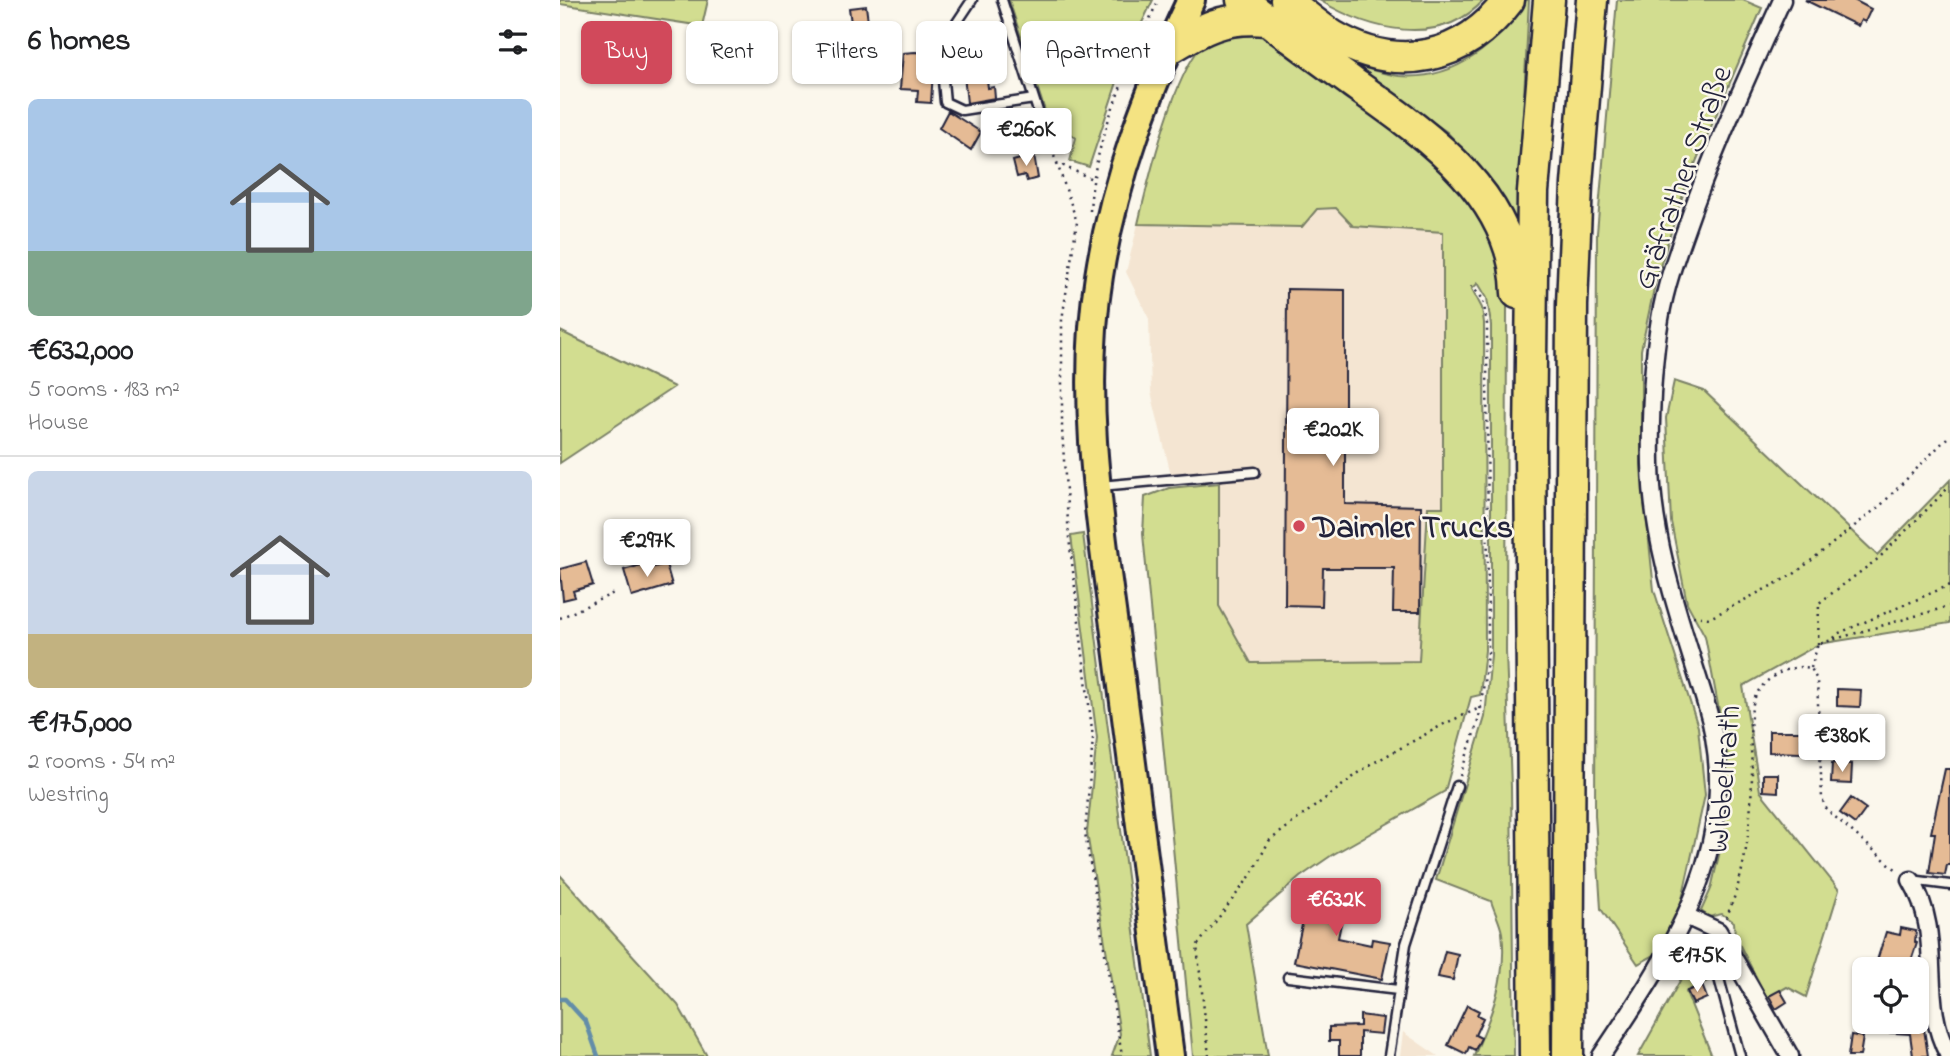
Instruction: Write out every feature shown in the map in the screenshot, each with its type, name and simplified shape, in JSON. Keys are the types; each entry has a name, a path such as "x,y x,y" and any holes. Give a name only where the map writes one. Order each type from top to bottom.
{"highway":[{"path":"1242,0 1282,5 1333,36 1365,51 1409,59 1437,54 1463,42 1488,24 1509,0"},
{"path":"1535,1056 1530,443 1533,192 1549,0"},
{"path":"1568,1056 1572,305 1577,170 1592,0"},
{"path":"1175,45 1202,29 1282,5"},
{"path":"1282,5 1454,161 1500,223 1512,256 1530,443"}],"main road":[{"path":"1175,33 1191,0"},
{"path":"1155,84 1131,148 1109,223 1098,277 1091,378 1097,486 1170,1056"}],"street":[{"name":"Gräfrather Straße","path":"1601,1056 1654,976 1688,917 1701,880 1715,821 1716,760 1707,707 1688,649 1661,543 1651,469 1651,417 1660,317 1672,268 1723,128 1782,0"},
{"path":"1911,880 1920,895 1930,928 1933,1017 1949,1056"},
{"path":"1688,917 1718,930 1790,1056"}],"lane":[{"path":"972,0 940,48 945,102 962,110 1034,99"},
{"path":"1002,0 1049,145"},
{"path":"1097,486 1255,472"},
{"path":"1389,1056 1406,944 1457,786"},
{"path":"1911,880 1950,885"},
{"path":"1730,948 1717,971 1740,1056"},
{"path":"1288,977 1398,990"}],"path":[{"path":"1049,145 1077,222 1062,320 1062,429 1069,538 1093,738 1085,833 1122,1056"},
{"path":"1057,163 1092,179"},
{"path":"1457,786 1482,707 1488,654 1487,324 1483,299 1468,282"},
{"path":"1693,625 1690,616 1710,618 1794,575 1881,505 1950,435"},
{"path":"1911,880 1827,810 1822,799 1818,680 1811,668 1818,644 1819,603 1879,558 1950,486"},
{"path":"1834,638 1950,586"},
{"path":"560,618 616,592"},
{"path":"1818,644 1950,606"},
{"name":"Wibbeltrath","path":"1718,930 1734,899 1747,840 1754,702 1762,686 1775,676 1796,667 1811,668"},
{"path":"1209,1056 1195,954 1197,946 1251,875 1263,848 1368,766 1446,723 1482,707"}],"shaded area":[{"path":"1336,208 1353,226 1444,232 1443,507 1428,507 1420,662 1251,663 1219,606 1219,476 1172,479 1151,392 1149,319 1126,272 1138,224 1182,227"},
{"path":"1403,1032 1438,1056 1400,1056"}],"green space":[{"path":"560,0 708,0 703,21 686,21 686,24 560,4"},
{"path":"1009,0 1153,0 1143,21 1021,21 1021,37"},
{"path":"1319,0 1484,0 1466,15 1446,25 1403,30 1360,20"},
{"path":"1525,0 1529,0 1517,233 1497,187 1447,132 1347,63 1399,76 1439,73 1473,57 1488,45 1502,32"},
{"path":"1617,0 1743,0 1762,8 1686,185 1656,279 1641,350 1641,464 1654,590 1698,727 1705,795 1681,904 1664,950 1638,964 1601,909 1595,815 1597,233"},
{"path":"1251,31 1264,36 1420,145 1489,218 1507,305 1506,652 1511,787 1514,1056 1474,1056 1496,996 1502,965 1502,933 1491,901 1436,880 1485,717 1491,655 1491,325 1487,298 1478,283 1472,289 1482,308 1484,323 1485,650 1480,695 1471,697 1445,791 1332,855 1300,877 1246,924 1268,1056 1193,1056 1143,534 1145,497 1169,488 1219,483 1219,606 1251,663 1419,661 1428,507 1443,507 1443,232 1353,226 1336,208 1317,209 1302,227 1138,224 1164,125 1185,72 1197,52 1209,40"},
{"path":"1036,84 1116,84 1089,167 1070,161 1076,138 1046,114"},
{"path":"560,331 674,387 560,463"},
{"path":"1674,381 1704,391 1877,555 1950,480 1950,623 1819,644 1743,686 1760,791 1839,890 1806,997 1787,987 1767,998 1735,936 1734,922 1722,914 1709,917 1701,911 1711,889 1723,838 1728,758 1705,636 1687,603 1671,522 1666,418"},
{"path":"1083,534 1150,1056 1112,1056 1120,1034 1087,833 1097,738 1071,536"},
{"path":"560,875 678,1005 707,1056 560,1056"},
{"path":"1706,934 1717,940 1711,979 1686,992 1712,1056 1638,1056"}],"building":[{"path":"1805,0 1854,0 1871,9 1865,22 1861,20 1858,26"},
{"path":"866,6 868,21 851,21 849,8"},
{"path":"916,52 916,84 932,84 931,103 917,102 918,90 900,89 903,53"},
{"path":"965,84 988,84 988,88 994,87 995,98 967,103"},
{"path":"948,111 981,132 971,150 939,128"},
{"path":"1034,155 1038,178 1027,181 1025,175 1017,177 1013,161"},
{"path":"1287,289 1345,290 1345,504 1421,506 1420,612 1393,612 1394,568 1323,568 1322,606 1285,605"},
{"path":"586,562 593,585 573,591 575,597 563,600 560,569"},
{"path":"648,563 650,568 666,564 672,585 632,597 624,570"},
{"path":"1837,689 1861,690 1860,707 1837,706"},
{"path":"1769,731 1801,731 1801,753 1769,752"},
{"path":"1832,763 1852,764 1851,784 1831,783"},
{"path":"1945,769 1950,769 1950,865 1947,865 1945,875 1929,873 1935,833 1931,833"},
{"path":"1763,774 1778,774 1778,792 1763,791"},
{"path":"1851,798 1866,809 1855,824 1840,813"},
{"path":"1311,883 1348,891 1338,938 1371,945 1372,939 1390,942 1382,979 1294,962"},
{"path":"1901,928 1916,931 1917,943 1912,957 1878,957 1886,932 1900,935"},
{"path":"1445,951 1458,954 1453,980 1438,977"},
{"path":"1702,985 1707,998 1693,1004 1687,991"},
{"path":"1780,990 1787,1002 1776,1009 1769,996"},
{"path":"1467,1005 1479,1011 1477,1015 1483,1018 1475,1035 1481,1038 1475,1050 1469,1047 1466,1054 1448,1045"},
{"path":"1360,1015 1383,1018 1381,1034 1360,1032 1360,1056 1339,1056 1339,1041 1329,1041 1329,1027 1360,1026"},
{"path":"1910,1034 1925,1034 1928,1056 1913,1056"},
{"path":"1851,1035 1863,1037 1860,1056 1848,1056"}],"waterway":[{"path":"560,999 565,999 586,1022 598,1056"}],"place":[{"name":"Daimler Trucks","path":"1299,526"}]}
